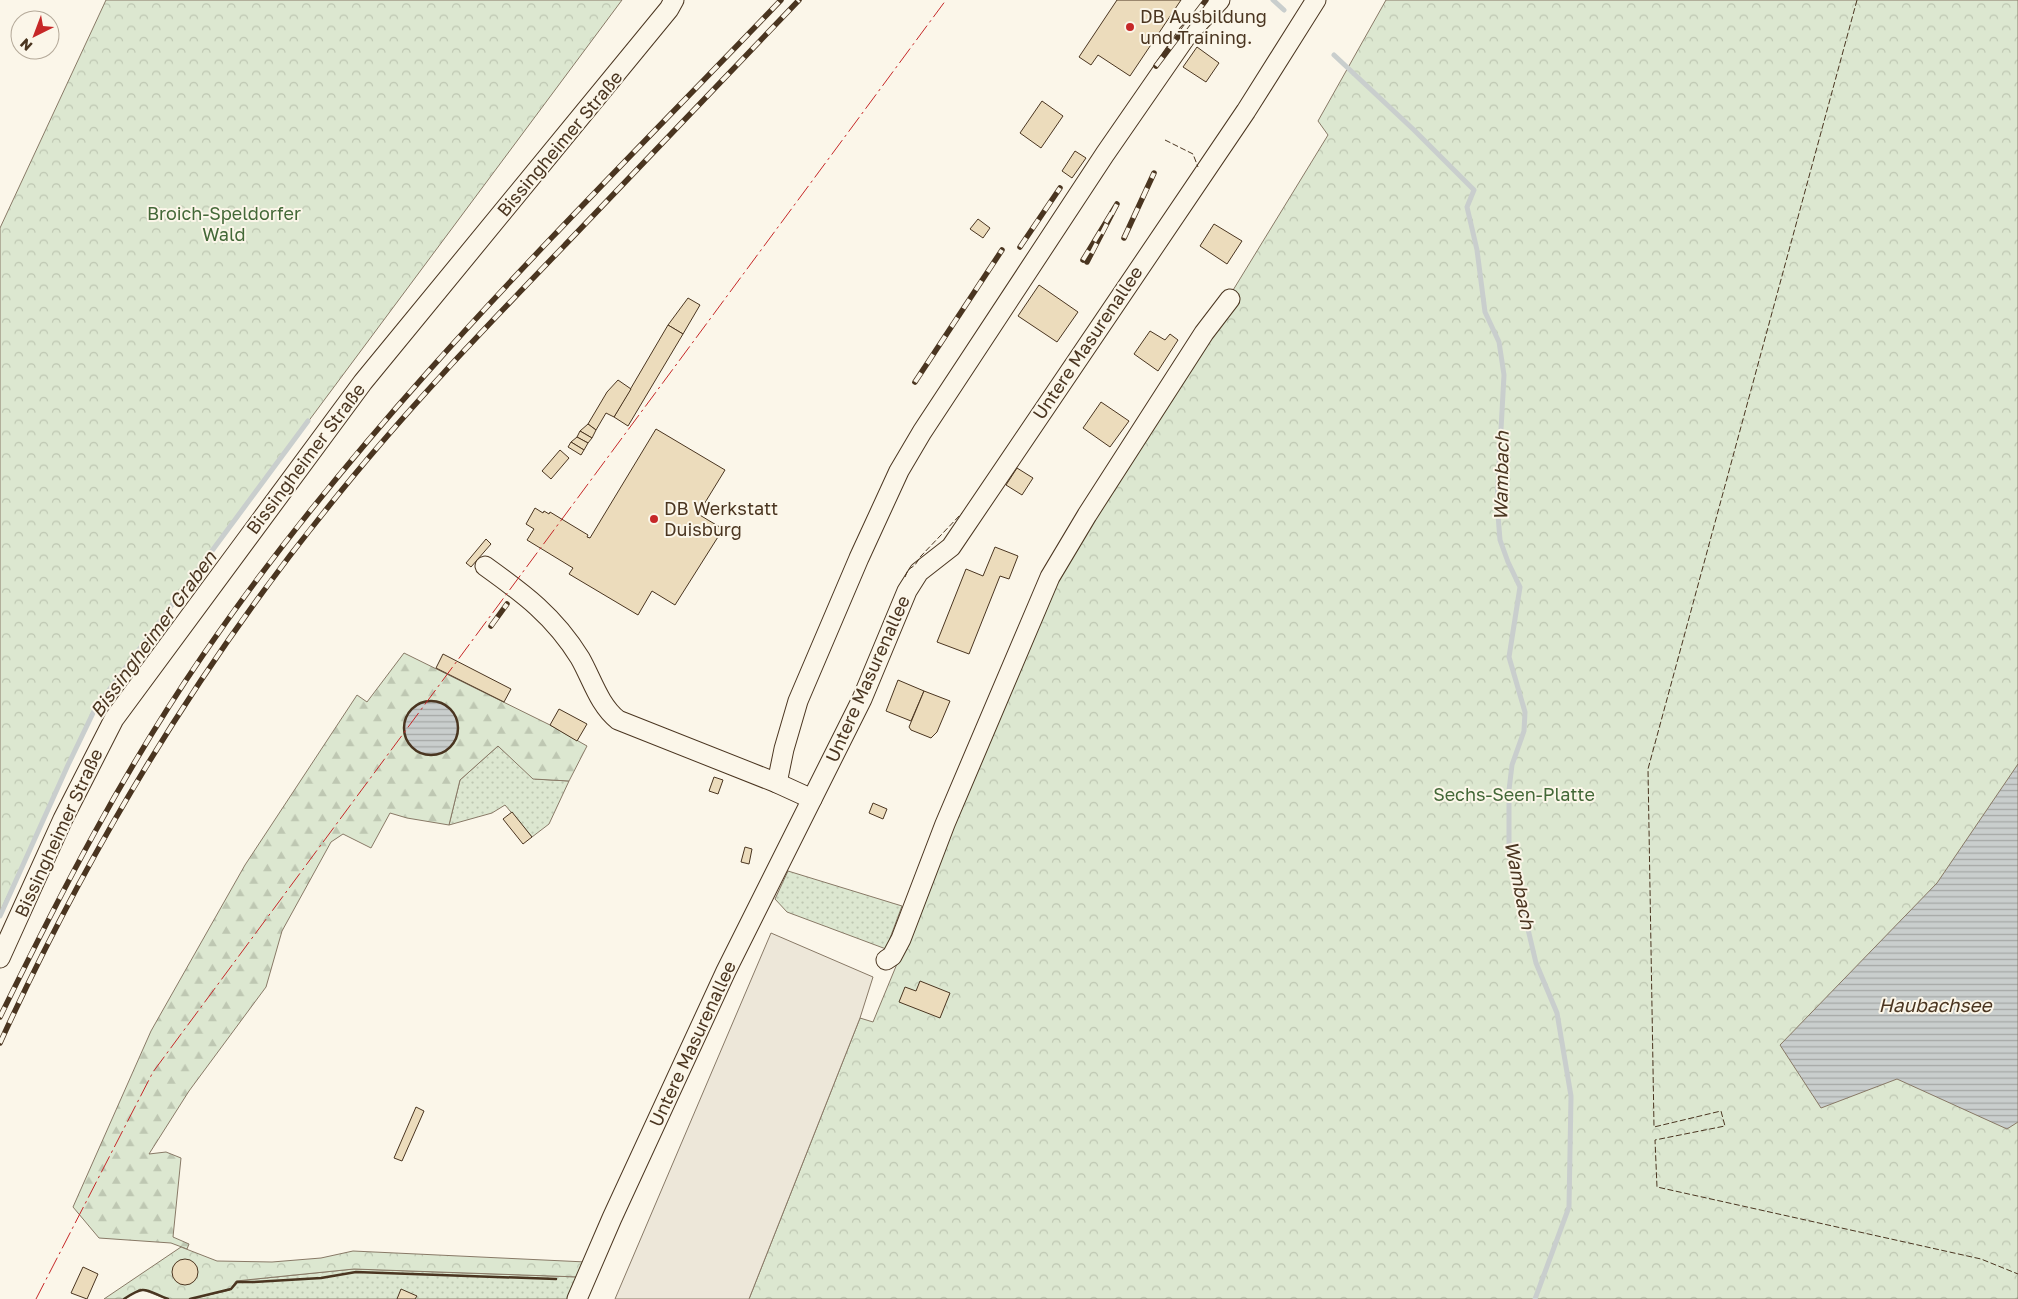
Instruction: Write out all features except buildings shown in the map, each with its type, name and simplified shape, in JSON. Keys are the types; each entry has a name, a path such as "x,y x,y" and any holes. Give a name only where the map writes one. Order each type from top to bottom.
{"street":[{"name":"Bissingheimer Straße","path":"0,958 63,819 114,720 363,382 626,64 674,0"},
{"path":"777,783 784,749 798,702 898,471 1116,138 1188,34 1220,0"},
{"name":"Untere Masurenallee","path":"577,1299 612,1218 726,971 862,699 911,584 920,572 951,546 1246,112 1316,0"},
{"path":"886,960 898,948 945,824 1050,577 1082,522 1204,332 1230,298"},
{"path":"484,566 523,593 551,620 580,658 608,712 618,720 777,783 812,799"}],"green space":[{"name":"Broich-Speldorfer Wald","path":"106,0 622,0 95,708 0,912 0,228"},
{"name":"Sechs-Seen-Platte","path":"1386,0 2018,0 2018,1299 749,1299 860,1018 873,1022 1055,581 1328,135 1318,121"},
{"path":"404,653 550,725 587,746 569,781 533,779 498,746 460,780 449,825 407,818 390,813 371,848 343,834 331,842 282,931 266,987 189,1091 149,1154 166,1152 181,1158 173,1237 189,1244 187,1249 171,1243 99,1238 73,1207 151,1031 245,865 357,695 367,702"},
{"path":"498,746 535,779 569,781 549,824 532,837 505,805 492,813 449,825 460,780"},
{"path":"788,871 902,906 886,949 787,912 775,899"},
{"path":"181,1247 217,1261 272,1262 321,1258 353,1251 586,1262 579,1277 354,1269 236,1281 230,1290 191,1299 167,1299 140,1289 125,1299 104,1299"},
{"path":"354,1269 579,1277 569,1299 191,1299 229,1290 236,1281"}],"shaded area":[{"path":"771,933 873,977 860,1018 749,1299 615,1299"}],"water":[{"path":"426,701 436,701 446,705 454,713 458,728 454,743 446,751 436,755 426,755 416,751 408,743 404,733 404,723 408,713 416,705"},
{"name":"Haubachsee","path":"2018,764 2018,1122 2007,1129 1897,1079 1821,1108 1780,1045 1937,883"}],"waterway":[{"name":"Wambach","path":"1273,0 1284,10"},
{"name":"Wambach","path":"1334,55 1414,130 1474,190 1467,207 1477,250 1485,312 1499,342 1504,375 1497,502 1500,540 1520,587 1509,657 1525,712 1524,731 1512,765 1509,790 1509,849 1536,963 1557,1013 1571,1096 1569,1207 1535,1299"},
{"name":"Bissingheimer Graben","path":"0,916 95,709 308,421"}],"railway":[{"path":"0,1017 46,924 120,787 174,698 267,566 405,397 478,316 781,0"},
{"path":"0,1043 70,901 148,764 234,632 281,568 385,438 444,372 799,0"},
{"path":"1156,66 1206,0"},
{"path":"1124,238 1154,173"},
{"path":"1020,247 1060,188"},
{"path":"1083,260 1117,204 1087,262"},
{"path":"915,382 1002,250"},
{"path":"491,626 507,604"}],"fence":[{"path":"1857,0 1648,769 1654,1127 1721,1111 1725,1126 1655,1140 1657,1187 1981,1259 2018,1274"},
{"path":"1165,140 1193,154 1198,167"},
{"path":"905,577 908,570 915,565 921,556 962,513"}],"wall":[{"path":"426,701 436,701 446,705 454,713 458,728 454,743 446,751 436,755 426,755 416,751 408,743 404,733 404,723 408,713 416,705 426,701"},
{"path":"190,1299 231,1289 237,1282 321,1278 356,1272 556,1279"},
{"path":"124,1299 142,1290 150,1291 168,1299"}],"power":[{"path":"36,1299 153,1072 946,0"}],"place":[{"name":"DB Ausbildung und Training.","path":"1130,27"},
{"name":"DB Werkstatt Duisburg","path":"654,519"}]}
